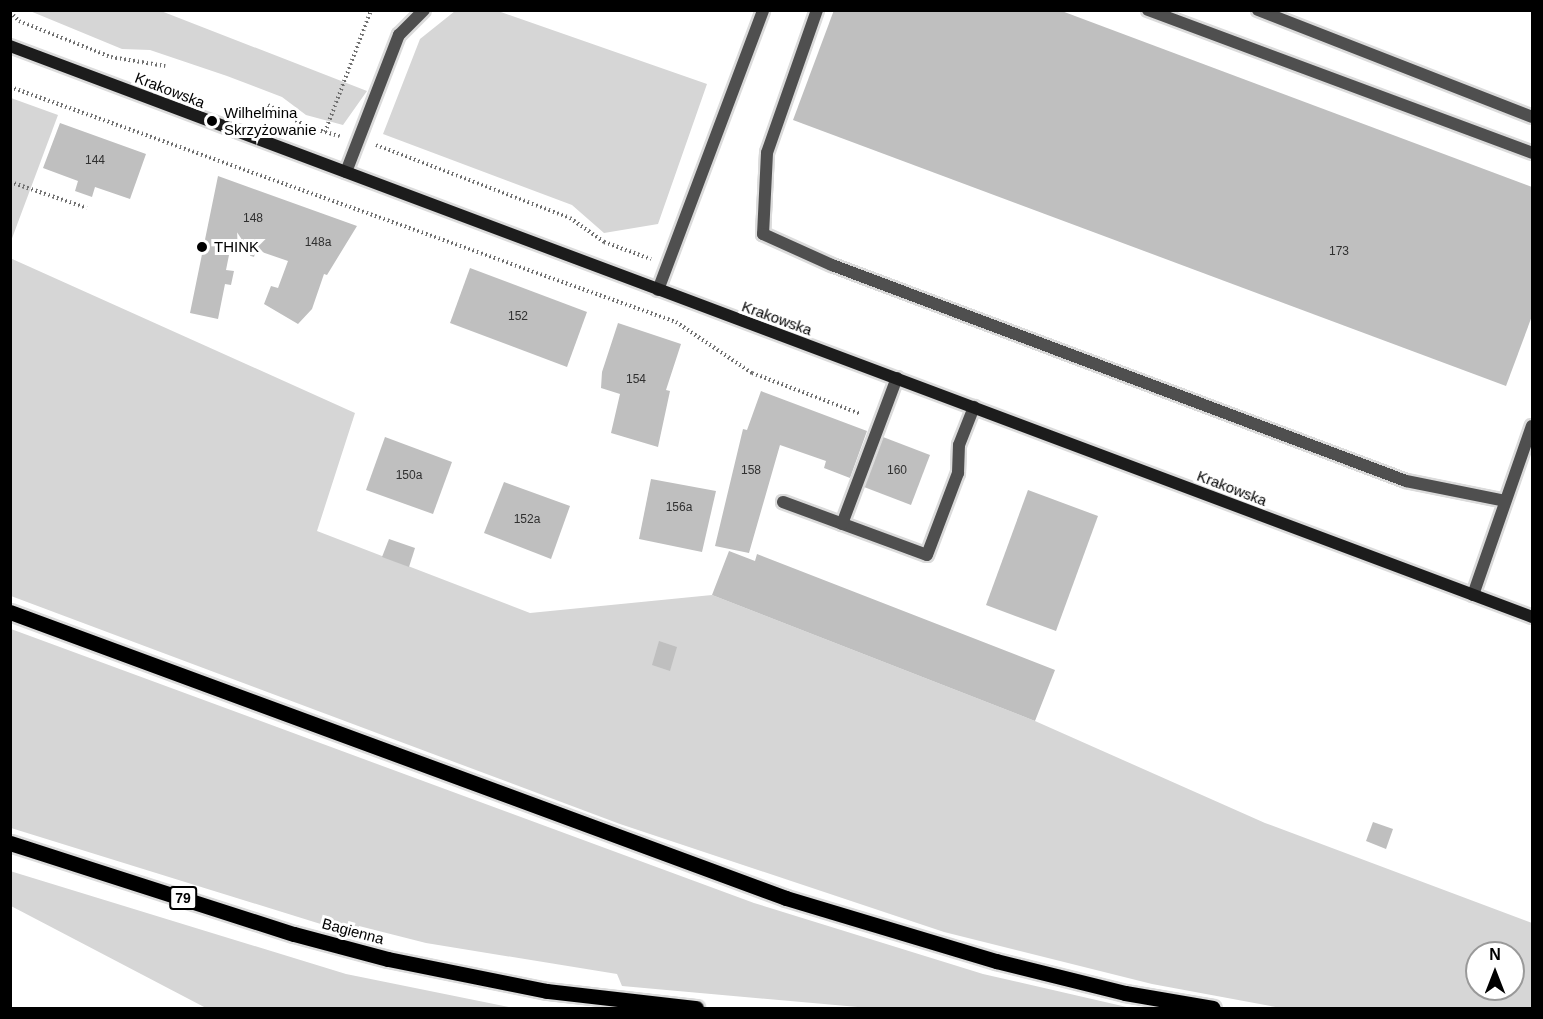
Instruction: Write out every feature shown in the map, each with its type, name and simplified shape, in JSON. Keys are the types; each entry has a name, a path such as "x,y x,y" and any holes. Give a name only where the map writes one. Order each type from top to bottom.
{"main road":[{"path":"10,612 786,898 1006,964 1125,993 1213,1008"},
{"name":"Bagienna","path":"10,843 356,950 487,981 634,1003 696,1008"}],"street":[{"name":"Krakowska","path":"10,46 1533,617"}],"lane":[{"path":"346,172 399,35 424,10"},
{"path":"658,290 763,10"},
{"path":"817,10 768,153 763,234 832,265 1406,481 1505,501"},
{"path":"1148,10 1533,153"},
{"path":"1258,10 1533,117"},
{"path":"842,524 897,378"},
{"path":"783,502 927,555 958,473 959,445 974,407"},
{"path":"1473,595 1533,426"}],"path":[{"path":"325,132 371,10"},
{"path":"10,12 19,21 111,57 165,66"},
{"path":"10,87 676,322 752,373 880,421"},
{"path":"268,105 325,132 358,140 570,218 604,242 668,266"},
{"path":"10,182 87,208"}],"shaded area":[{"path":"30,11 161,11 367,91 343,125 306,115 282,97 227,76 150,50 122,49"},
{"path":"455,11 498,11 707,84 658,224 604,233 572,205 383,134 420,39"},
{"path":"10,98 58,115 11,241"},
{"path":"10,258 355,413 317,531 530,613 712,595 1035,721 1265,823 1532,923 1532,1008 1281,1008 1152,984 944,932 620,824 11,596"},
{"path":"11,629 754,903 983,974 1131,1008 869,1008 622,986 617,974 426,943 359,926 356,935 11,828"},
{"path":"10,871 346,974 514,1008 206,1008 11,906"}],"building":[{"path":"834,10 1059,10 1532,187 1532,316 1506,386 793,120"},
{"path":"60,123 146,154 130,199 95,187 92,197 75,191 78,181 43,168"},
{"path":"218,176 357,226 327,275 324,274 312,309 298,324 264,304 271,286 278,288 288,261 256,250 254,257 239,252 231,249 234,242 224,239 221,242 229,255 226,270 234,271 231,285 225,284 218,319 190,313"},
{"path":"470,268 587,312 567,367 450,323"},
{"path":"618,323 681,344 666,390 670,391 658,447 611,433 620,394 601,388 602,372"},
{"path":"761,391 867,431 850,478 824,468 826,461 780,445 749,553 715,546 743,429 747,430"},
{"path":"385,437 452,462 433,514 366,490"},
{"path":"883,437 930,455 911,505 864,487"},
{"path":"651,479 716,491 702,552 639,539"},
{"path":"504,482 570,506 551,559 484,533"},
{"path":"1028,490 1098,516 1056,631 986,605"},
{"path":"389,539 415,548 409,567 382,557"},
{"path":"729,551 755,561 757,554 1055,670 1035,721 712,595"},
{"path":"659,641 677,647 670,671 652,665"},
{"path":"1373,822 1393,829 1386,849 1366,841"}],"place":[{"name":"Wilhelmina Skrzyżowanie","path":"212,121"},
{"name":"THINK","path":"202,247"}]}
